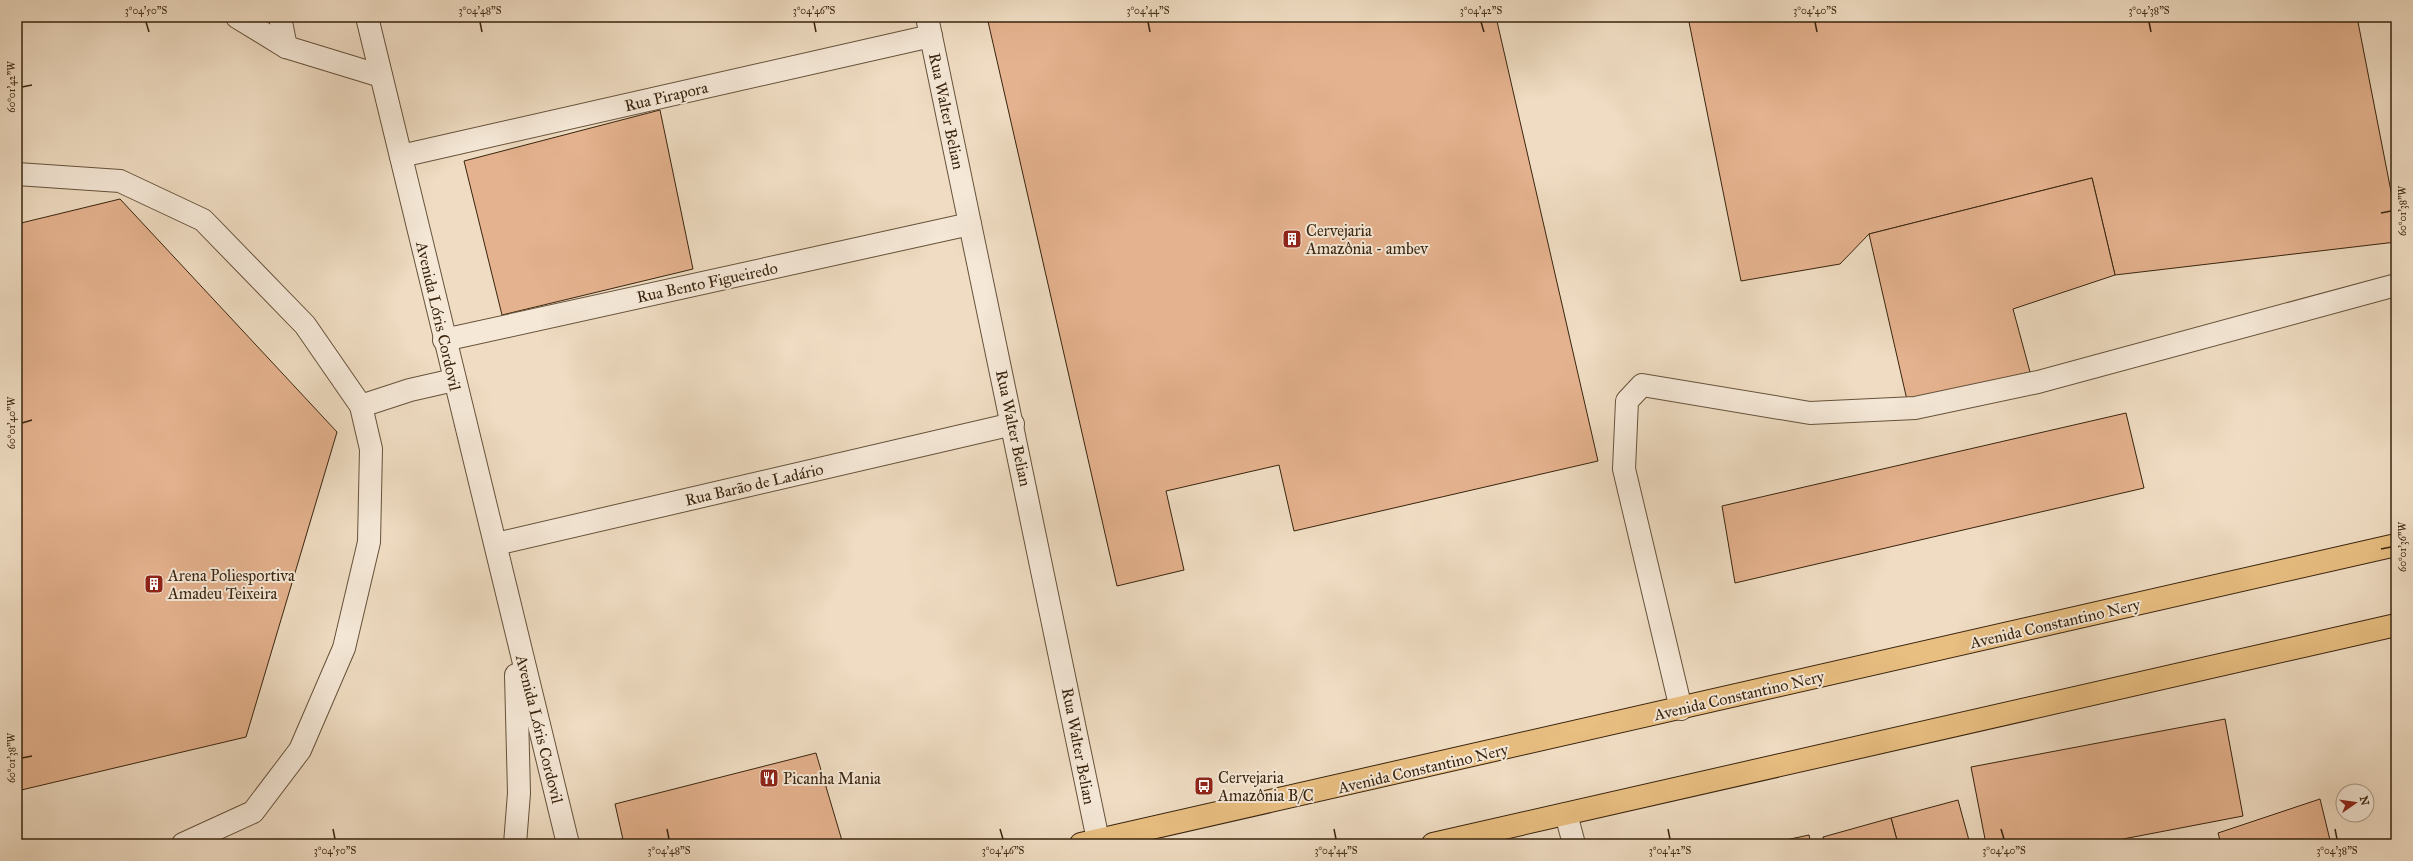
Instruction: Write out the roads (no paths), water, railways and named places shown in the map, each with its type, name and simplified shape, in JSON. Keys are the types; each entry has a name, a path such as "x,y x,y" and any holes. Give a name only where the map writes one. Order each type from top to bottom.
{"highway":[{"name":"Avenida Constantino Nery","path":"1090,842 2396,545"},
{"path":"1433,844 2396,625"}],"street":[{"path":"238,17 286,47 382,76"},
{"path":"280,17 286,47"},
{"name":"Avenida Lóris Cordovil","path":"367,17 444,340 496,544 568,844"},
{"name":"Rua Pirapora","path":"401,156 929,26"},
{"name":"Rua Walter Belian","path":"929,26 1013,424 1090,842"},
{"path":"17,174 120,181 203,220 304,325 361,406 371,450 370,542 344,648 300,750 253,812 183,844"},
{"name":"Rua Bento Figueiredo","path":"444,340 970,224"},
{"path":"1682,708 1624,469 1627,400 1642,385 1810,412 1915,408 2038,382 2396,285"},
{"path":"361,406 410,390 454,380"},
{"name":"Rua Barão de Ladário","path":"496,544 1013,424"},
{"name":"Avenida Lóris Cordovil","path":"512,615 519,722 520,793 515,844"},
{"path":"1566,814 1574,844"}],"place":[{"name":"Cervejaria Amazônia - ambev","path":"1292,239"},
{"name":"Arena Poliesportiva Amadeu Teixeira","path":"154,584"},
{"name":"Picanha Mania","path":"769,778"},
{"name":"Cervejaria Amazônia B/C","path":"1204,786"}]}
